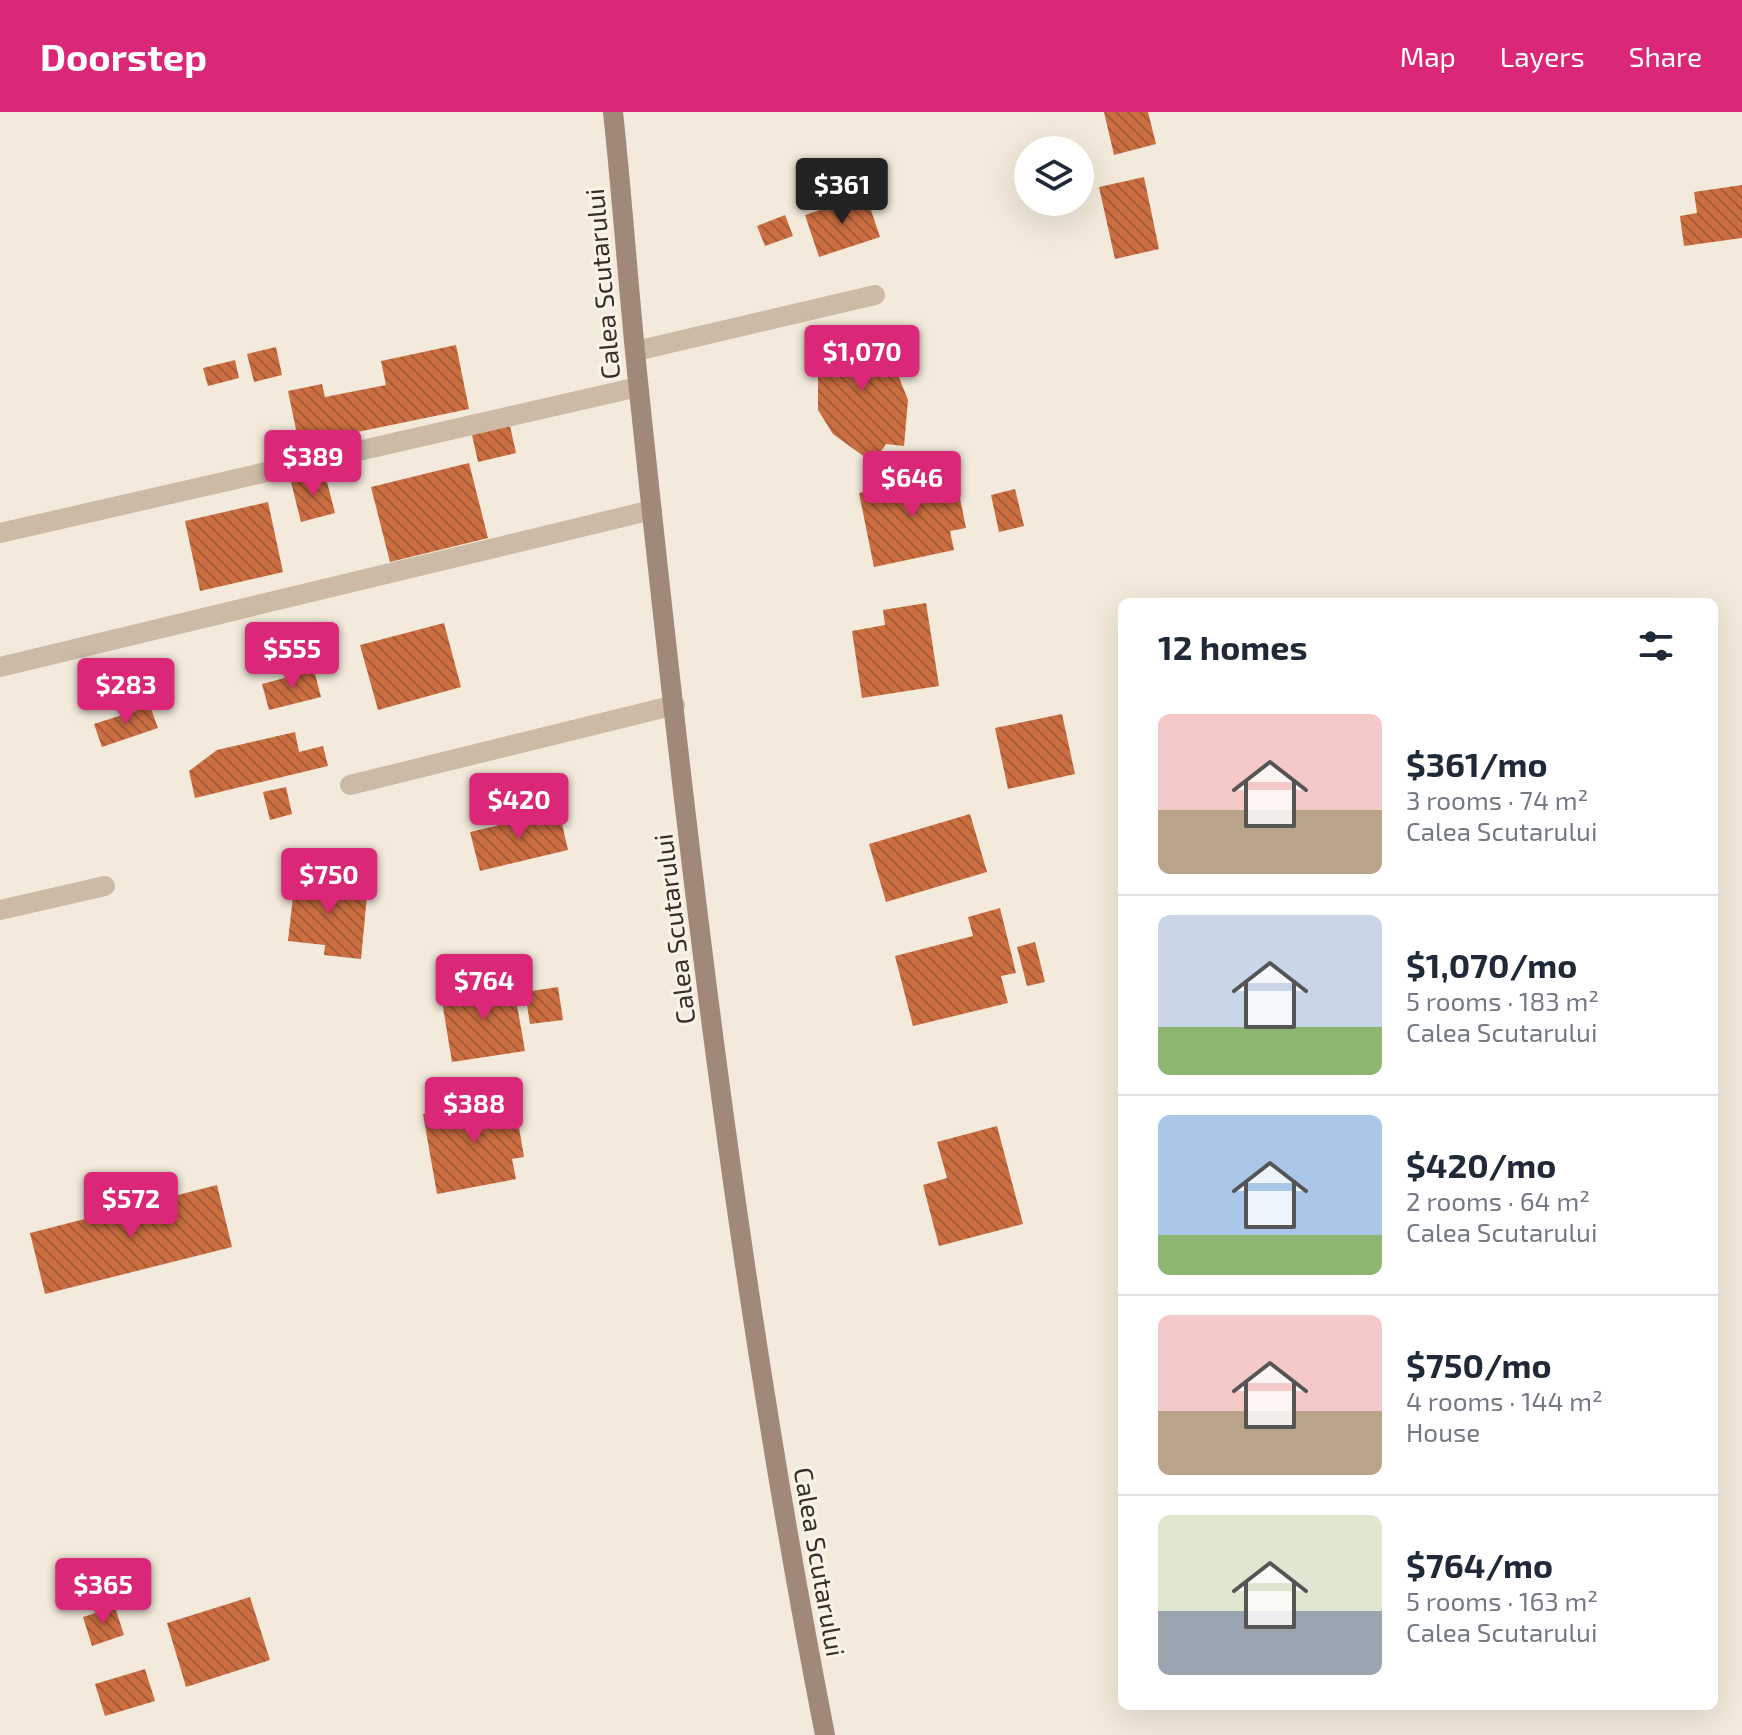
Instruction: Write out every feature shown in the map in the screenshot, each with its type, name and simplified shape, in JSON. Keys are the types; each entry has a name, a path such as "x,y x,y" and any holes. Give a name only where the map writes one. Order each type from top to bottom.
{"main road":[{"name":"Calea Scutarului","path":"613,112 638,387 721,1090 779,1498 825,1735"}],"street":[{"path":"636,351 875,295"},
{"path":"0,533 638,387"},
{"path":"0,667 652,510"},
{"path":"350,785 675,705"},
{"path":"0,910 105,886"}],"building":[{"path":"1104,112 1148,112 1156,144 1114,155"},
{"path":"1144,177 1159,249 1115,259 1099,187"},
{"path":"1742,185 1742,238 1684,246 1680,216 1697,213 1694,192"},
{"path":"866,195 880,237 819,257 805,215"},
{"path":"785,215 793,236 765,246 757,226"},
{"path":"834,325 885,342 908,400 904,446 886,444 873,463 833,434 818,410 818,373"},
{"path":"456,345 469,409 299,444 288,391 322,384 325,397 386,385 381,361"},
{"path":"276,347 282,375 254,382 247,354"},
{"path":"235,360 239,378 208,386 203,368"},
{"path":"510,426 516,453 478,462 472,435"},
{"path":"469,463 488,538 390,562 371,487"},
{"path":"955,473 966,528 950,531 954,550 874,567 859,493"},
{"path":"325,474 335,513 301,522 291,482"},
{"path":"1015,489 1024,526 999,532 991,495"},
{"path":"268,502 283,572 200,591 185,521"},
{"path":"926,603 939,686 862,698 852,631 885,625 883,610"},
{"path":"444,623 461,687 378,710 360,645"},
{"path":"314,670 321,697 269,710 262,684"},
{"path":"150,706 158,728 102,747 94,724"},
{"path":"1062,714 1075,774 1008,789 995,728"},
{"path":"295,732 299,752 323,746 328,766 195,798 189,771 217,750"},
{"path":"286,787 292,814 270,820 263,792"},
{"path":"559,811 568,850 480,871 470,832"},
{"path":"970,814 987,872 886,902 869,844"},
{"path":"295,878 368,885 361,959 324,955 325,945 288,941"},
{"path":"1000,908 1016,973 1001,976 1008,1003 913,1026 895,956 973,936 968,917"},
{"path":"1035,942 1045,982 1027,986 1017,947"},
{"path":"512,976 525,1051 452,1062 442,1001 478,994 476,983"},
{"path":"558,987 563,1020 530,1024 525,992"},
{"path":"514,1098 524,1157 512,1159 516,1179 437,1194 423,1114"},
{"path":"997,1126 1023,1224 939,1246 923,1185 947,1178 937,1142"},
{"path":"217,1185 232,1247 45,1294 30,1233"},
{"path":"250,1597 270,1660 186,1687 167,1623"},
{"path":"115,1607 124,1635 92,1646 83,1617"},
{"path":"145,1669 155,1701 105,1716 95,1684"}]}
